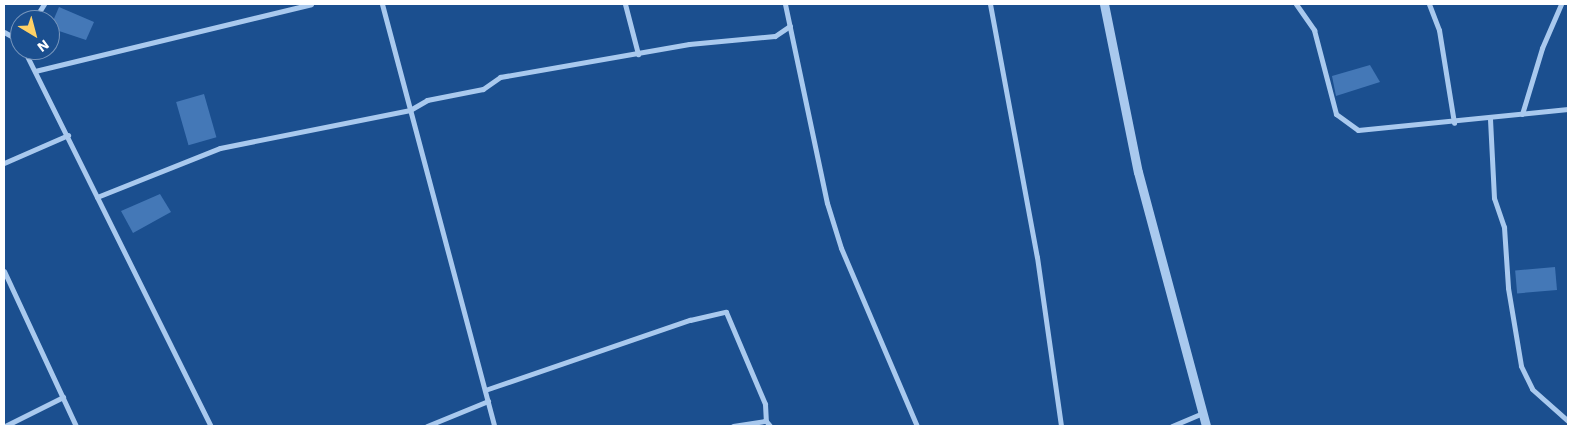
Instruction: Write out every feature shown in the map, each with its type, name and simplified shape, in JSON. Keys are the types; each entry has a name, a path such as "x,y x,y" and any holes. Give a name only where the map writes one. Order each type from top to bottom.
{"street":[{"path":"35,71 312,4"},
{"path":"382,4 494,426"},
{"path":"625,4 638,54"},
{"path":"785,4 827,203 841,248 917,426"},
{"path":"990,4 1037,257 1061,426"},
{"path":"1104,4 1138,172 1206,426"},
{"path":"1296,4 1314,30 1336,114 1358,130 1454,123 1568,109"},
{"path":"1429,4 1439,30 1454,123"},
{"path":"1522,114 1539,57 1561,4"},
{"path":"97,197 220,148 410,110 426,100 483,89 500,77 638,54 775,36 790,26"},
{"path":"29,60 211,426"},
{"path":"1490,119 1494,198 1504,227 1508,288 1521,366 1532,389 1568,420"},
{"path":"4,163 68,135"},
{"path":"4,271 76,426"},
{"path":"485,390 690,320 726,312 765,404 766,421 770,426"},
{"path":"5,426 63,397"},
{"path":"427,426 488,401"},
{"path":"1172,426 1203,413"},
{"path":"733,426 766,421"}],"building":[{"path":"59,7 94,22 86,40 60,31 60,10 58,10"},
{"path":"1370,65 1380,82 1336,96 1332,76"},
{"path":"204,94 216,137 189,145 176,102"},
{"path":"160,194 171,212 133,233 121,211"},
{"path":"1555,267 1557,290 1517,293 1515,270"}]}
